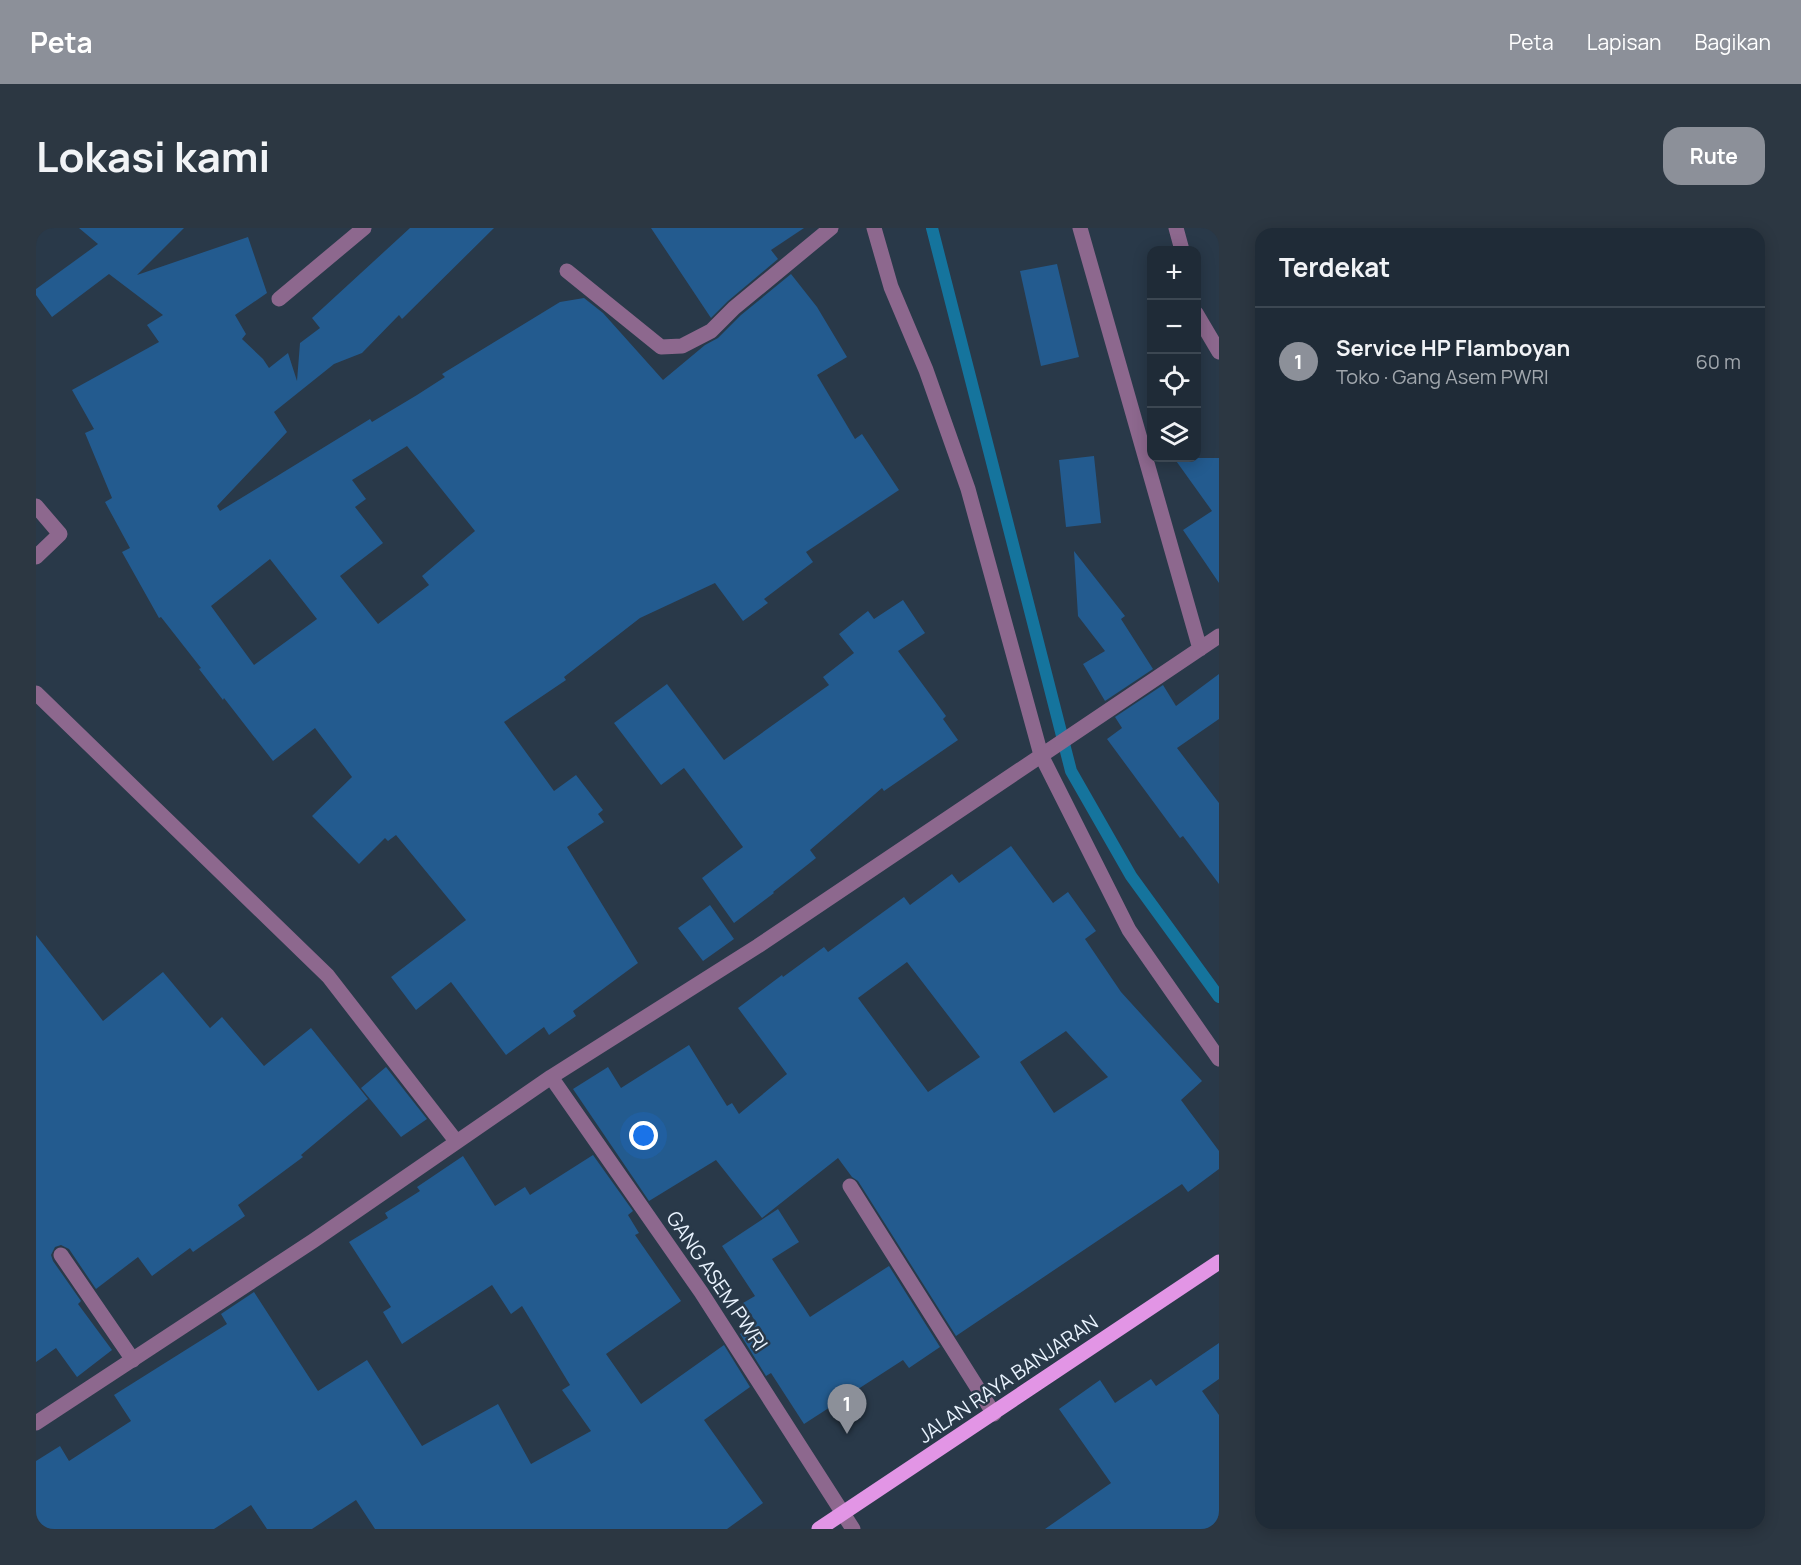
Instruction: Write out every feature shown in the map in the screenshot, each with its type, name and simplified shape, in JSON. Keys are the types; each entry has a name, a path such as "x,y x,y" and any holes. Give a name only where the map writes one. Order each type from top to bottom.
{"main road":[{"name":"JALAN RAYA BANJARAN","path":"819,1529 1217,1267"}],"street":[{"path":"279,298 364,228"},
{"path":"567,271 661,346 682,346 711,331 831,228"},
{"path":"874,228 891,287 926,370 968,489 1041,755 1129,930 1219,1059"},
{"path":"1080,228 1200,649"},
{"path":"1176,228 1181,246"},
{"path":"1201,320 1219,352"},
{"path":"36,506 60,534 36,557"},
{"path":"36,1424 313,1241 551,1077 758,946 1219,636"},
{"path":"36,693 328,976 456,1142"},
{"name":"GANG ASEM PWRI","path":"551,1077 701,1292 853,1529"},
{"path":"850,1186 994,1414"},
{"path":"61,1255 133,1360"}],"building":[{"path":"79,228 184,228 137,275 248,237 267,293 235,315 246,334 242,339 269,368 288,353 297,381 300,343 320,328 312,318 410,228 494,228 402,319 399,315 362,353 334,364 274,412 287,432 217,506 220,511 370,419 372,422 417,395 445,377 442,374 560,302 584,298 603,313 663,380 705,345 718,338 741,315 791,274 817,307 847,357 817,375 855,439 862,434 899,490 806,552 813,562 764,599 768,603 743,621 715,583 640,618 564,677 566,680 504,722 554,791 576,775 603,810 598,814 604,822 567,847 638,963 573,1011 576,1016 549,1035 544,1027 506,1055 451,982 416,1010 391,977 466,920 396,835 388,841 385,838 359,864 312,816 352,777 315,728 273,761 224,698 223,700 161,617 159,618 122,552 130,548 105,502 112,498 85,433 94,429 72,390 159,342 147,325 163,315 109,274 52,317 36,295 36,289 98,244","holes":["407,446 475,531 422,576 429,585 378,624 340,576 383,543 355,507 366,499 352,480","270,559 317,619 254,665 211,606"]},
{"path":"651,228 804,228 771,250 778,259 711,318"},
{"path":"1057,264 1079,357 1041,366 1020,271"},
{"path":"1094,456 1101,523 1066,527 1059,460"},
{"path":"1201,458 1219,458 1219,583 1183,530 1212,511 1177,462 1201,462"},
{"path":"1074,551 1125,616 1121,619 1153,669 1105,701 1083,664 1105,651 1078,616"},
{"path":"903,600 925,633 898,651 946,716 943,719 958,740 884,791 882,788 810,850 816,858 734,923 702,878 743,847 684,768 661,785 614,723 667,684 724,760 829,685 823,677 854,653 839,634 868,611 874,619"},
{"path":"1219,674 1219,719 1177,748 1219,803 1219,884 1183,836 1180,838 1107,739 1122,728 1115,717 1163,685 1176,706"},
{"path":"1011,846 1053,903 1068,892 1096,931 1085,939 1121,992 1202,1081 1181,1100 1219,1151 1219,1169 1188,1192 1182,1184 956,1336 858,1181 852,1177 838,1158 762,1218 716,1160 649,1201 573,1089 608,1067 621,1088 689,1045 727,1106 732,1103 739,1114 787,1074 738,1008 824,947 828,952 904,897 910,905 952,874 959,883","holes":["907,962 980,1057 928,1092 858,998","1066,1031 1108,1077 1054,1113 1020,1062"]},
{"path":"710,905 734,939 703,961 678,928"},
{"path":"36,935 103,1021 163,972 210,1028 222,1017 264,1066 311,1028 368,1099 301,1155 303,1157 238,1205 245,1216 193,1252 190,1248 152,1276 138,1257 96,1289 69,1249 61,1245 55,1247 51,1255 53,1261 81,1301 78,1304 112,1350 77,1377 56,1348 36,1362"},
{"path":"386,1067 427,1119 401,1137 361,1088"},
{"path":"593,1155 633,1211 628,1215 639,1233 635,1235 681,1301 606,1354 641,1404 724,1345 750,1387 704,1420 763,1503 727,1529 375,1529 356,1500 312,1529 267,1529 251,1505 214,1529 36,1529 36,1461 60,1446 69,1461 131,1421 114,1395 227,1324 221,1314 254,1292 318,1391 367,1360 422,1446 498,1404 531,1464 591,1431 562,1390 570,1385 522,1306 511,1314 492,1285 402,1344 383,1312 391,1307 349,1242 388,1218 385,1213 420,1191 417,1187 463,1156 495,1206 525,1187 530,1195"},
{"path":"778,1209 799,1242 772,1259 810,1317 889,1266 940,1347 909,1368 903,1360 804,1424 771,1373 766,1376 740,1334 756,1322 743,1303 755,1296 722,1246"},
{"path":"1219,1343 1219,1379 1202,1391 1219,1415 1219,1529 1045,1529 1111,1483 1059,1409 1100,1380 1115,1403 1151,1379 1156,1386"}],"waterway":[{"path":"932,228 1071,771 1131,876 1219,997"}],"place":[{"name":"Service HP Flamboyan","path":"847,1434"}]}
